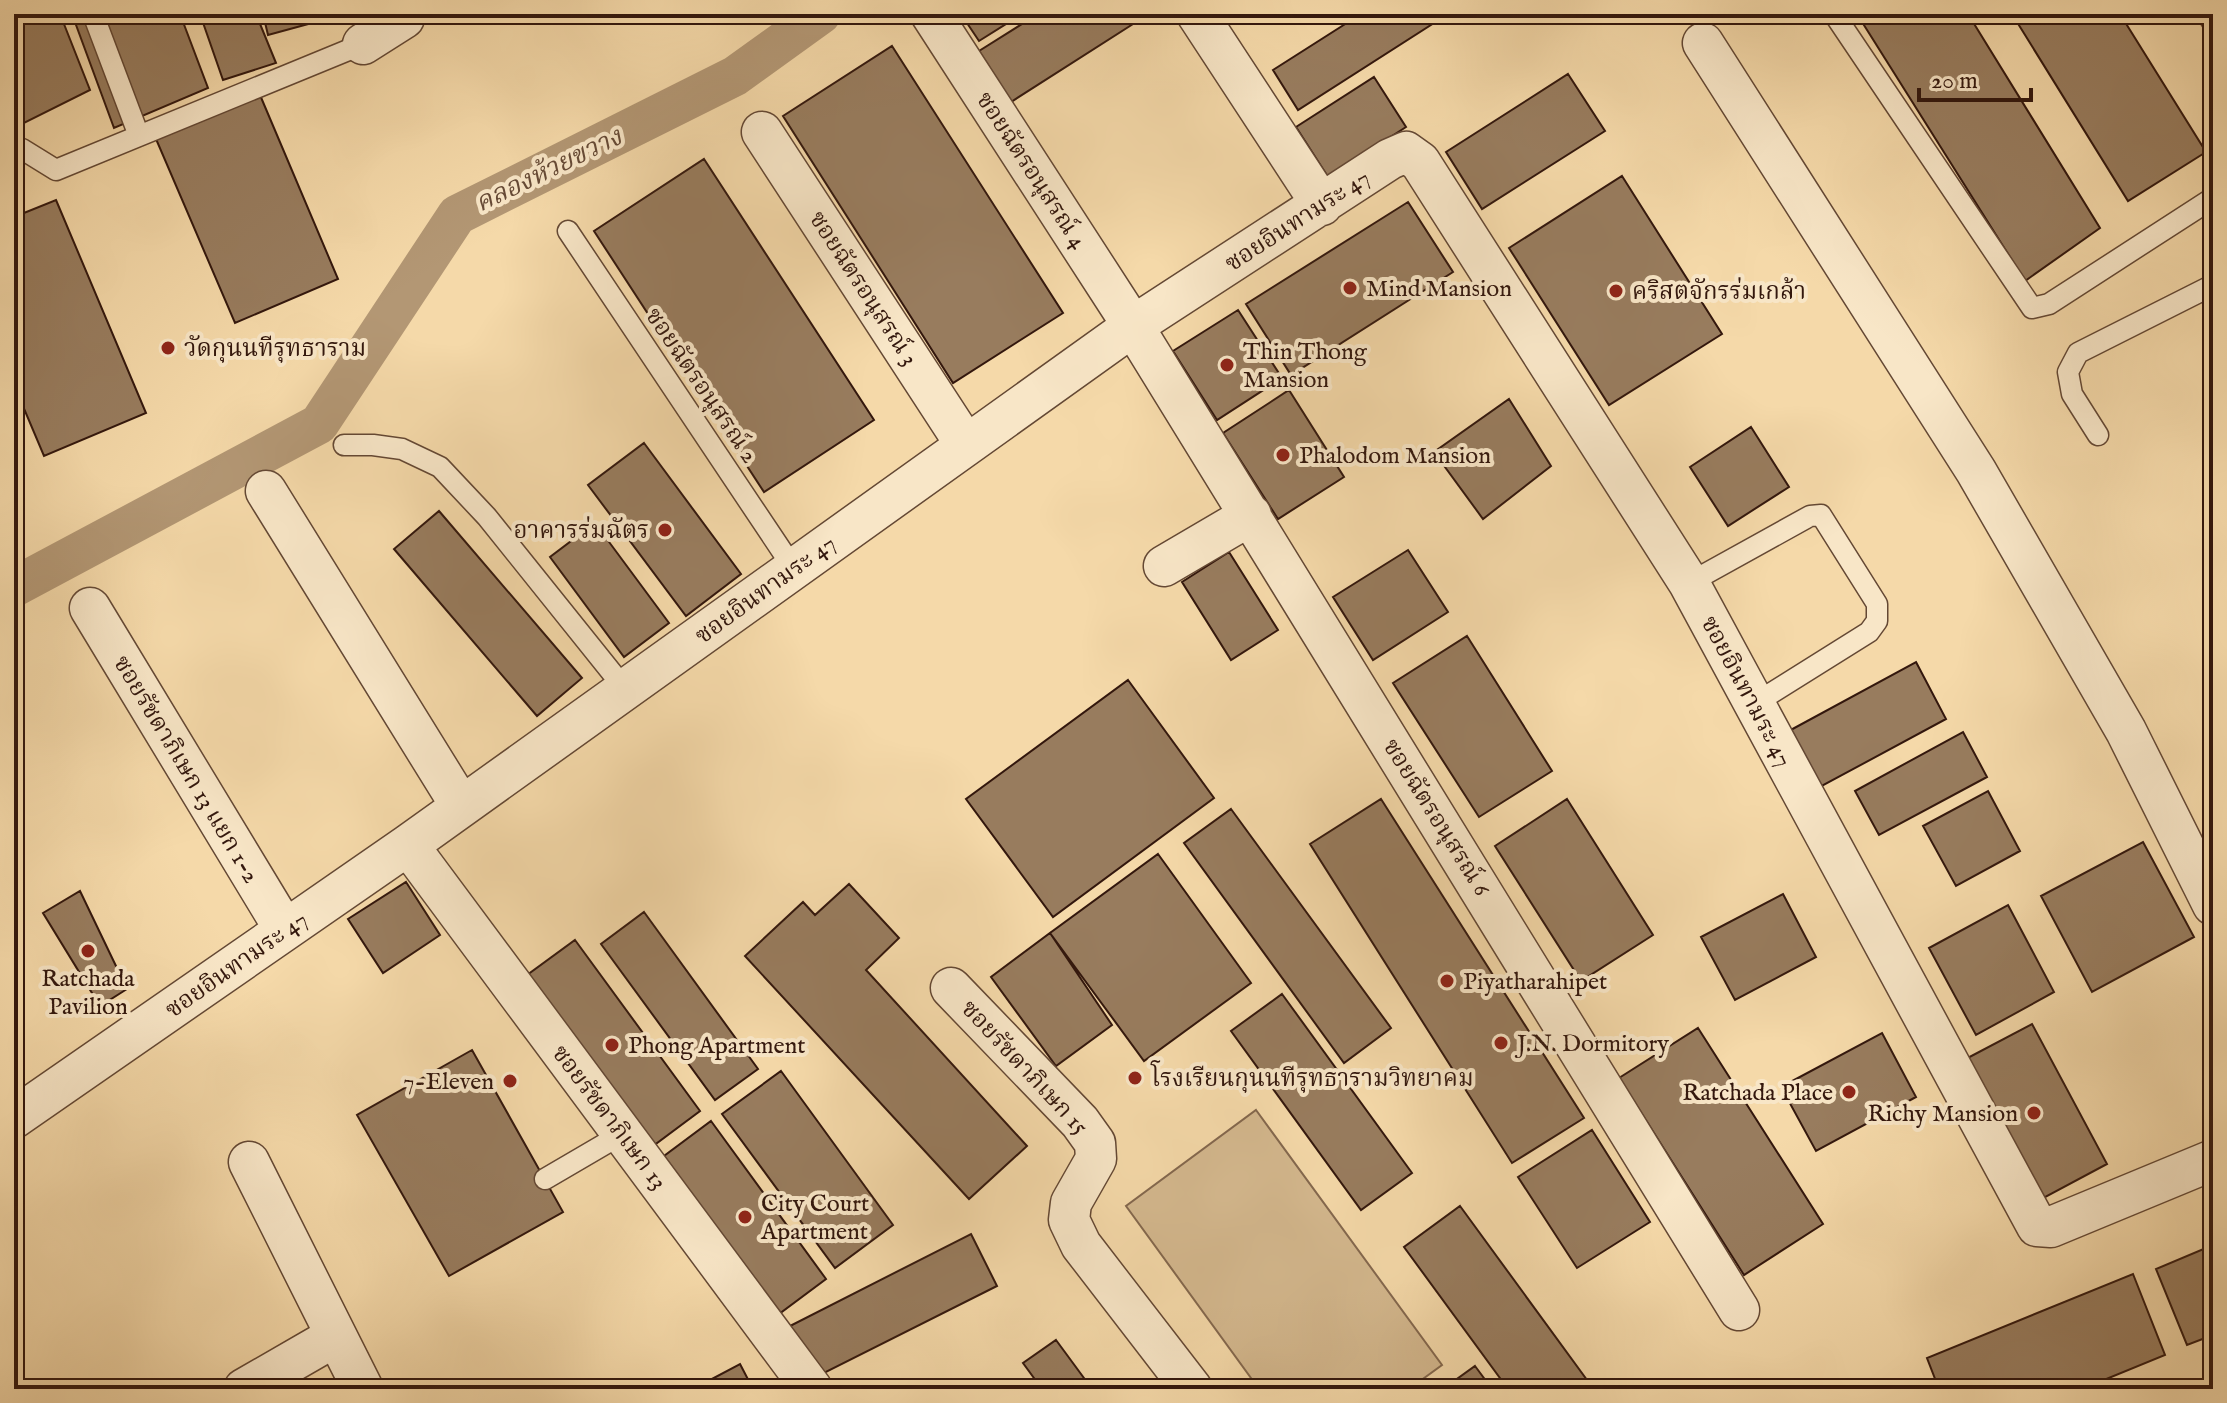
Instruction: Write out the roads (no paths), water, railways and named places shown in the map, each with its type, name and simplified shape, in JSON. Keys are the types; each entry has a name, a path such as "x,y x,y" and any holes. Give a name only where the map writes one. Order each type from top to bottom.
{"street":[{"path":"363,44 404,18 405,14"},
{"name":"ซอยฉัตรอนุสรณ์ 4","path":"931,14 1133,326"},
{"path":"1197,14 1322,205"},
{"path":"1703,43 1976,471 2126,731 2213,905"},
{"name":"ซอยฉัตรอนุสรณ์ 3","path":"762,132 966,445"},
{"name":"ซอยอินทามระ 47","path":"14,1118 408,845 1133,326 1390,159 1406,152 1420,162 1689,583 2037,1226 2051,1227 2213,1160"},
{"name":"ซอยฉัตรอนุสรณ์ 6","path":"1133,326 1739,1310"},
{"path":"266,491 461,806"},
{"path":"1164,566 1251,515"},
{"name":"ซอยรัชดาภิเษก 13 แยก 1-2","path":"90,608 285,930"},
{"name":"ซอยรัชดาภิเษก 13","path":"408,845 812,1389"},
{"name":"ซอยรัชดาภิเษก 15","path":"951,988 1080,1122 1095,1143 1096,1159 1071,1203 1069,1220 1081,1245 1192,1389"},
{"path":"249,1162 363,1389"},
{"path":"244,1389 336,1336"}],"lane":[{"path":"93,14 139,136"},
{"path":"1834,14 2032,308 2049,304 2213,198"},
{"path":"2207,14 2213,23"},
{"path":"14,150 22,149 56,170 363,44"},
{"name":"ซอยฉัตรอนุสรณ์ 2","path":"568,231 794,569"},
{"path":"2098,435 2072,394 2068,372 2078,353 2213,285"},
{"path":"344,445 402,449 440,467 487,517 625,689"},
{"path":"1689,583 1810,516 1821,515 1877,604 1877,621 1869,632 1754,704"},
{"path":"545,1179 622,1134"}],"waterway":[{"name":"คลองห้วยขวาง","path":"14,587 319,424 457,215 735,76 821,14"}],"place":[{"name":"Mind Mansion","path":"1350,288"},
{"name":"คริสตจักรร่มเกล้า","path":"1616,291"},
{"name":"วัดกุนนทีรุทธาราม","path":"168,348"},
{"name":"Thin Thong Mansion","path":"1227,365"},
{"name":"Phalodom Mansion","path":"1283,455"},
{"name":"อาคารร่มฉัตร","path":"665,530"},
{"name":"Ratchada Pavilion","path":"88,951"},
{"name":"Piyatharahipet","path":"1447,981"},
{"name":"J.N. Dormitory","path":"1501,1043"},
{"name":"Phong Apartment","path":"612,1045"},
{"name":"โรงเรียนกุนนทีรุทธารามวิทยาคม","path":"1135,1078"},
{"name":"7-Eleven","path":"510,1081"},
{"name":"Ratchada Place","path":"1849,1092"},
{"name":"Richy Mansion","path":"2034,1113"},
{"name":"City Court Apartment","path":"745,1217"}]}
